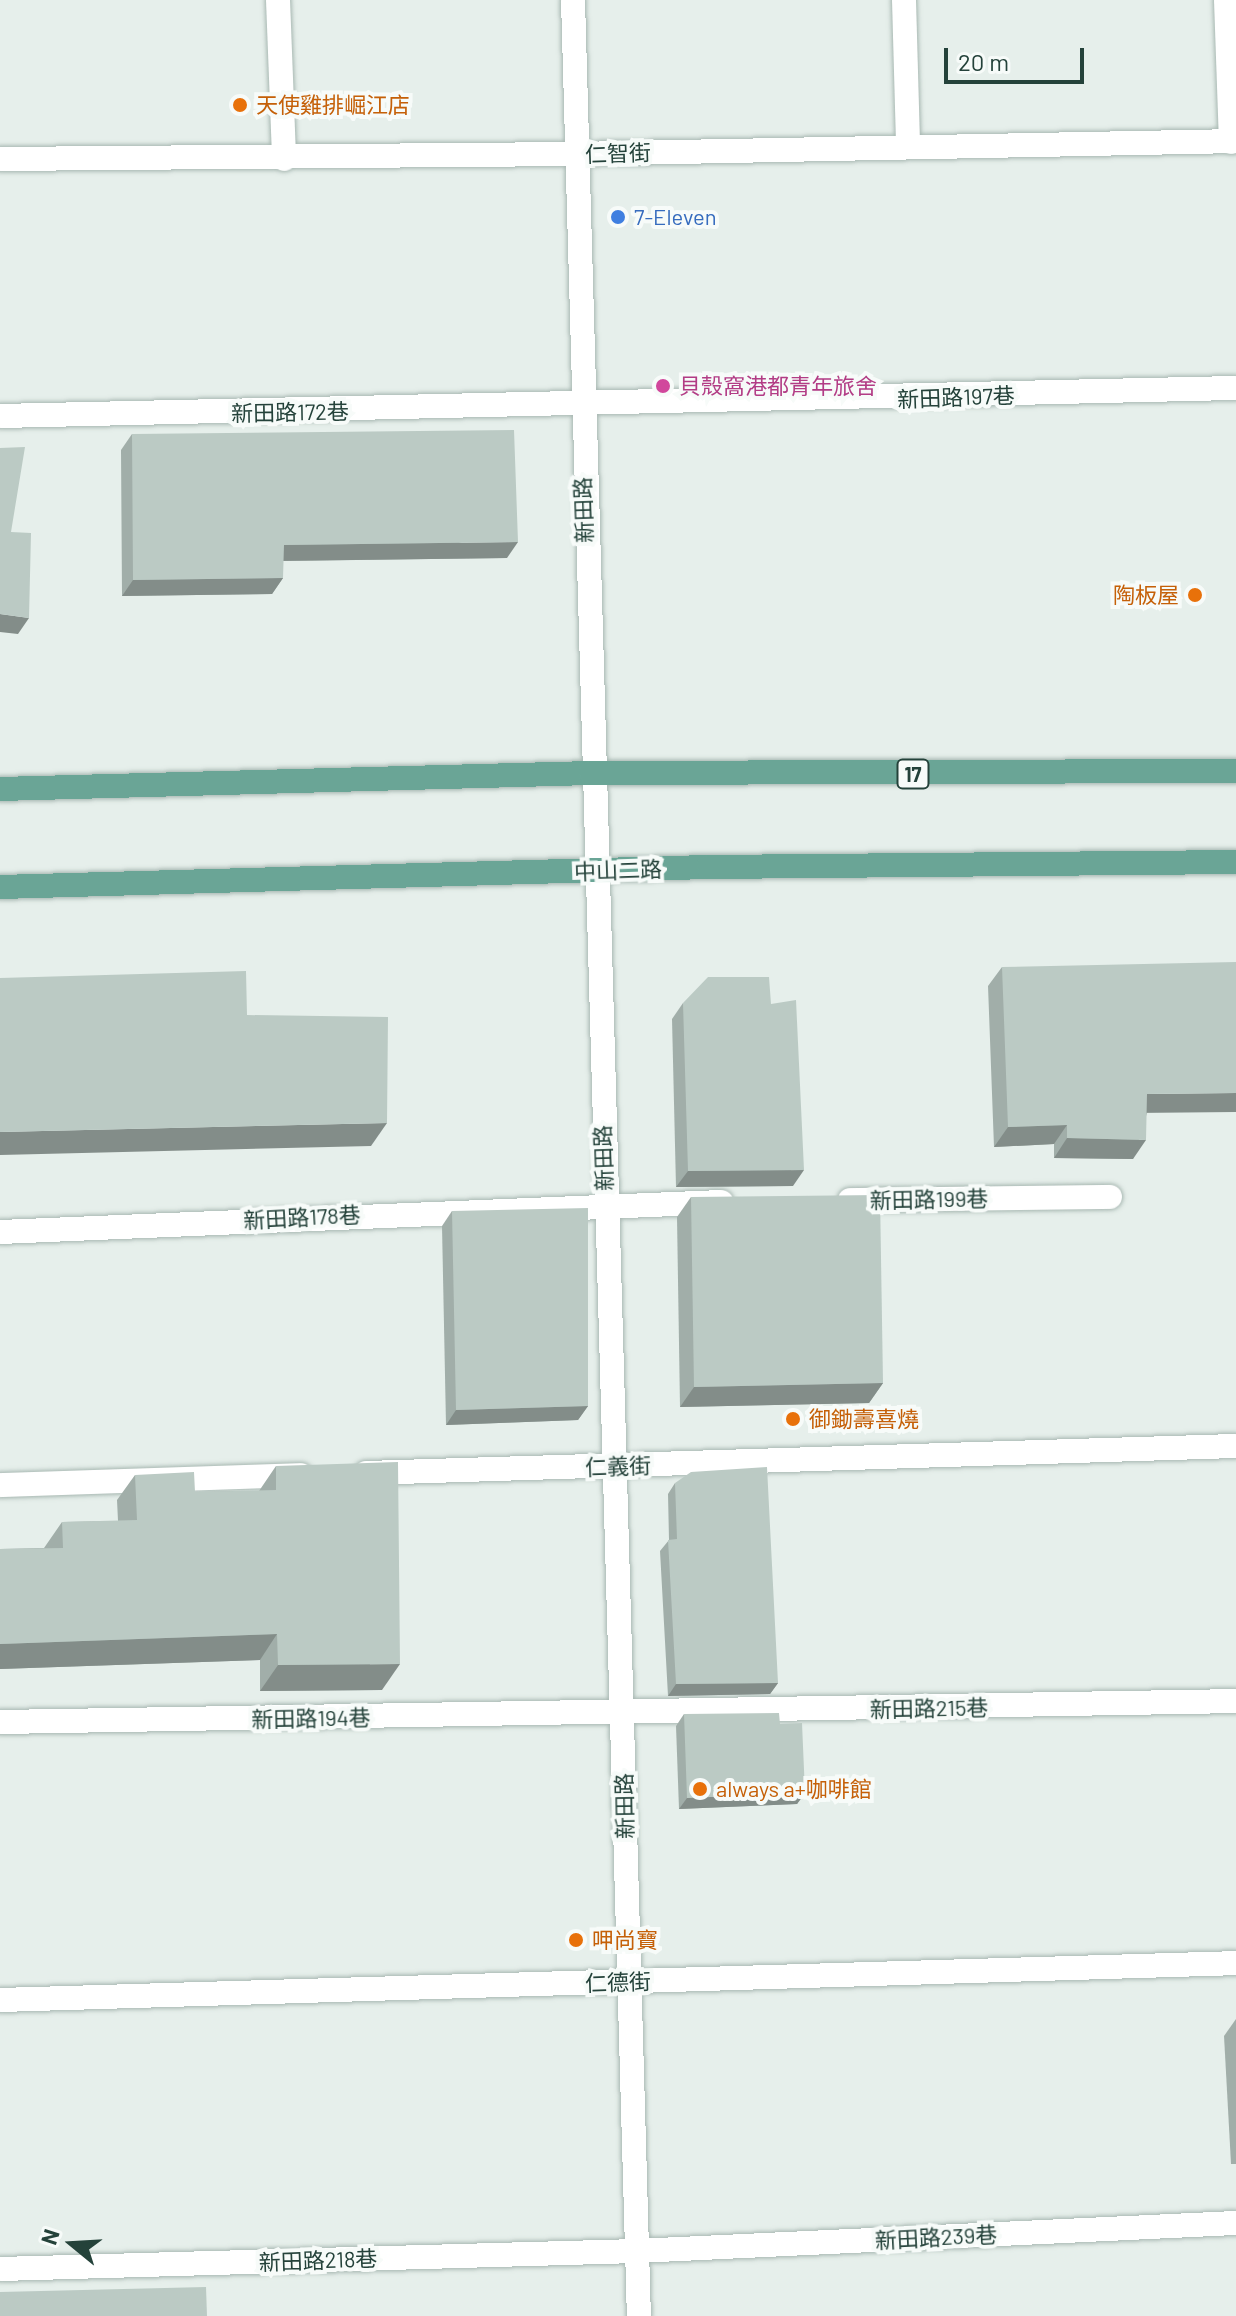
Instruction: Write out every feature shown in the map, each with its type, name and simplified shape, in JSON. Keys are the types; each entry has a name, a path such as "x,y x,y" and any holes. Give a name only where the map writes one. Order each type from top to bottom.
{"main road":[{"name":"17","path":"0,789 591,773 1236,771"},
{"name":"中山二路","path":"0,887 597,872 1236,862"}],"street":[{"path":"278,0 284,159"},
{"name":"新田路","path":"573,0 579,409 597,872 604,1203 639,2316"},
{"path":"904,0 908,145"},
{"path":"1226,0 1233,142"},
{"name":"仁智街","path":"0,159 284,159 908,145 1233,142"},
{"name":"新田路197巷","path":"579,409 1236,388"},
{"name":"新田路172巷","path":"0,416 579,409"},
{"name":"新田路199巷","path":"825,1201 1110,1197"},
{"path":"604,1203 746,1202"},
{"name":"新田路178巷","path":"0,1232 604,1203"},
{"name":"仁義街","path":"0,1485 1236,1446"},
{"name":"新田路215巷","path":"622,1714 1236,1701"},
{"name":"新田路194巷","path":"0,1722 622,1714"},
{"name":"仁德街","path":"0,2000 1236,1963"},
{"name":"新田路239巷","path":"637,2251 1236,2223"},
{"name":"新田路218巷","path":"0,2269 637,2251"}],"building":[{"path":"514,430 518,542 284,545 283,578 133,580 132,434"},
{"path":"25,447 11,532 31,533 29,618 0,614 0,448"},
{"path":"1236,962 1236,1093 1147,1094 1146,1140 1067,1138 1067,1125 1008,1127 1002,967"},
{"path":"246,971 247,1015 388,1017 387,1123 0,1132 0,978"},
{"path":"708,977 769,977 771,1004 796,1000 804,1170 688,1171 683,1003"},
{"path":"880,1195 883,1383 694,1387 691,1197"},
{"path":"588,1208 588,1406 456,1410 452,1211"},
{"path":"398,1462 400,1664 278,1665 277,1634 0,1644 0,1549 63,1548 62,1522 137,1520 135,1475 194,1472 195,1492 276,1490 276,1466"},
{"path":"767,1467 778,1683 676,1684 668,1540 677,1539 675,1483 691,1472"},
{"path":"779,1713 780,1724 802,1723 805,1793 687,1798 684,1714"},
{"path":"206,2287 207,2316 0,2316 0,2292"}],"place":[{"name":"天使雞排崛江店","path":"240,105"},
{"name":"7-Eleven","path":"618,217"},
{"name":"貝殼窩港都青年旅舍","path":"663,386"},
{"name":"陶板屋","path":"1195,595"},
{"name":"御鋤壽喜燒","path":"793,1419"},
{"name":"always a+咖啡館","path":"700,1789"},
{"name":"呷尚寶","path":"576,1940"}]}
